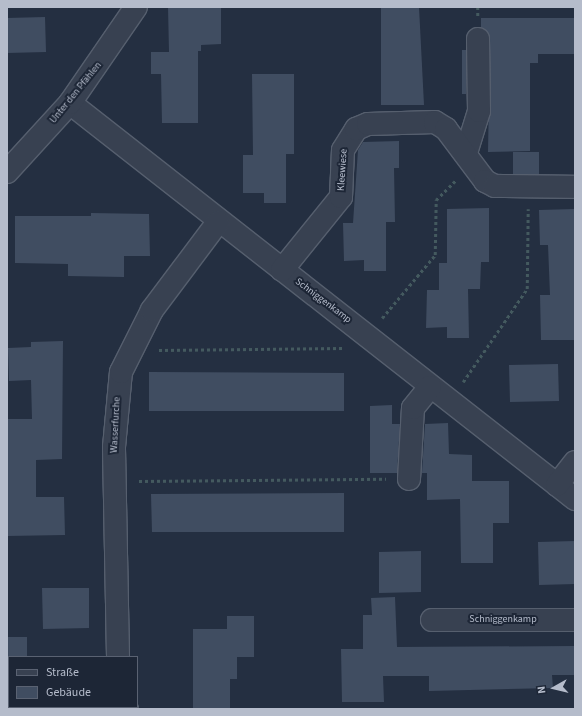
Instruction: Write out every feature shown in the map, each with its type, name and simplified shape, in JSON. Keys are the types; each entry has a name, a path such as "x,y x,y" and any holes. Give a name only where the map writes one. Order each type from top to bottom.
{"street":[{"name":"Unter den Pfählen","path":"7,172 70,103 136,7"},
{"path":"466,153 480,111 478,38"},
{"name":"Schniggenkamp","path":"70,103 218,222 367,335 430,387 575,499"},
{"name":"Kleewiese","path":"282,270 341,197 343,150 356,129 368,124 435,122 446,128 466,153 485,181 495,186 575,187"},
{"name":"Wasserfurche","path":"118,656 114,482 115,408 129,350 152,310 218,222"},
{"path":"409,479 413,408 430,387"},
{"path":"557,485 575,462"},
{"name":"Schniggenkamp","path":"432,620 575,620"}],"path":[{"path":"129,350 353,348 367,335 435,255 436,200 454,186 466,153"},
{"path":"450,402 527,289 528,186"},
{"path":"114,482 409,479"}],"building":[{"path":"168,7 221,7 221,44 201,45 201,51 198,51 198,123 162,123 161,74 151,74 151,52 169,52"},
{"path":"381,7 419,7 424,105 381,105"},
{"path":"45,17 46,52 7,53 7,18"},
{"path":"481,18 575,18 575,54 538,54 538,63 530,63 530,151 488,152 490,39 481,27"},
{"path":"462,50 466,50 466,94 462,94"},
{"path":"252,74 294,74 294,154 286,154 286,203 264,203 264,193 243,193 243,155 253,155"},
{"path":"399,141 399,168 394,168 395,222 386,222 386,271 364,271 364,260 344,261 343,223 353,223 358,150 363,142"},
{"path":"513,152 539,152 539,174 513,174"},
{"path":"489,208 489,262 481,262 480,289 468,289 469,338 447,338 447,327 426,328 427,290 439,290 439,263 447,263 447,209"},
{"path":"575,209 575,340 541,340 540,295 550,295 548,245 540,245 539,210"},
{"path":"91,213 149,214 150,256 124,256 124,277 68,276 68,264 15,263 15,216 91,216"},
{"path":"63,341 62,459 36,460 36,497 64,497 65,535 7,536 7,419 32,419 31,380 9,381 8,348 31,347 31,342"},
{"path":"558,364 559,401 510,402 509,365"},
{"path":"149,372 344,373 344,411 149,411"},
{"path":"392,405 392,424 400,424 397,473 370,473 370,406"},
{"path":"448,423 449,454 472,455 472,481 509,481 509,523 493,523 493,563 461,563 460,499 427,500 427,473 422,473 425,424"},
{"path":"344,493 344,532 152,532 151,494"},
{"path":"575,541 575,584 539,585 538,542"},
{"path":"421,551 421,592 379,593 379,552"},
{"path":"42,588 89,588 89,628 43,629"},
{"path":"395,597 397,647 575,646 575,675 552,675 553,688 429,691 429,676 383,676 384,702 342,702 341,649 363,649 363,615 372,615 371,598"},
{"path":"227,616 254,616 254,657 237,657 237,679 230,679 230,709 193,709 193,629 227,629"},
{"path":"7,637 27,637 27,656 7,657"}]}
